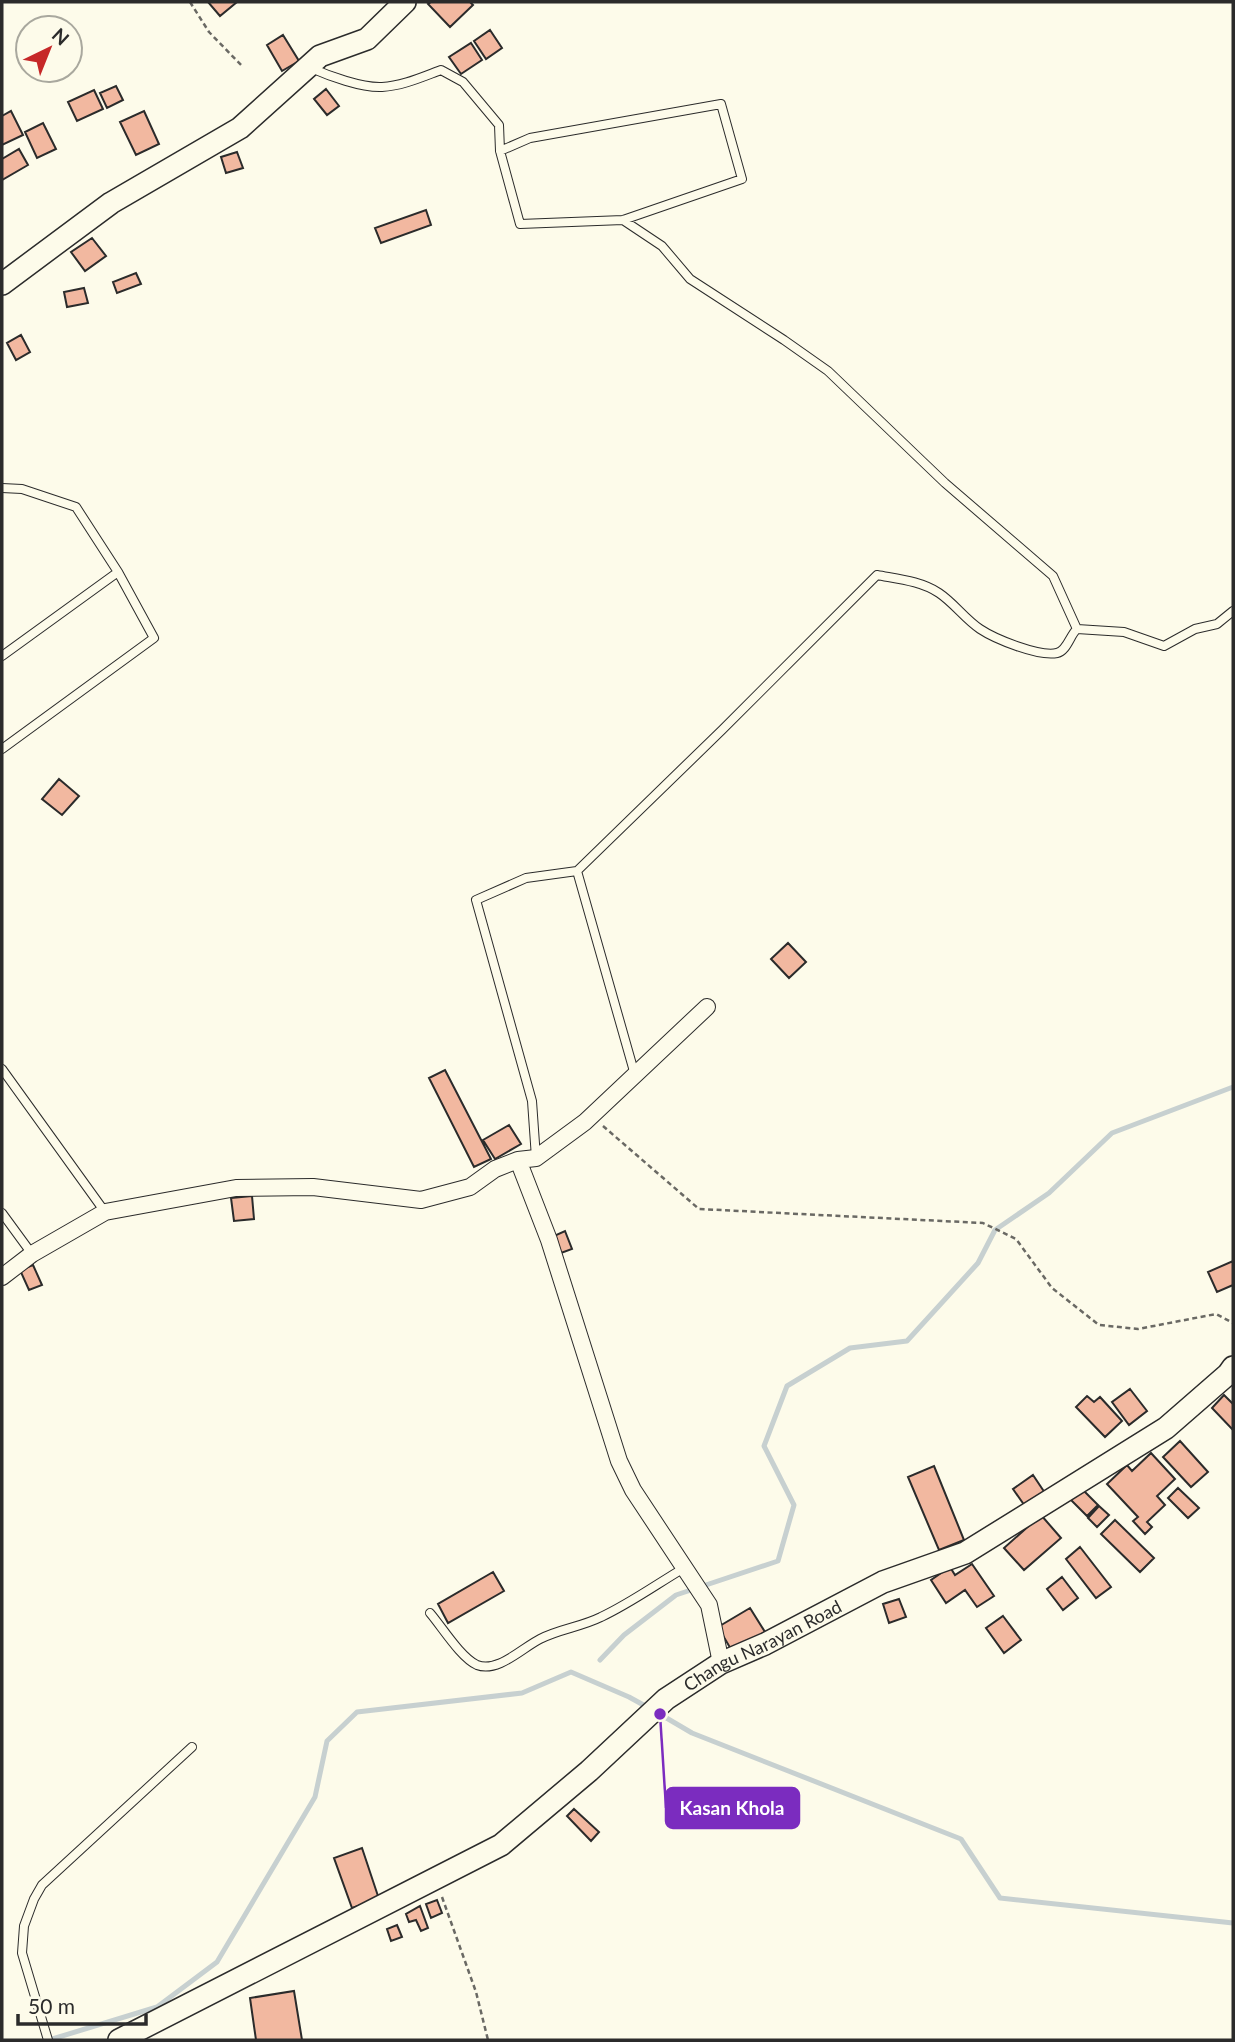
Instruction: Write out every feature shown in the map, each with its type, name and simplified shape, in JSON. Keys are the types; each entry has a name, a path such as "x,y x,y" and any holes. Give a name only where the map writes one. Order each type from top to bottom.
{"main road":[{"path":"2,284 111,203 240,128 320,56 367,39 405,2"},
{"name":"Changu Narayan Road","path":"119,2040 501,1845 589,1771 666,1699 721,1663 765,1644 883,1582 965,1553 1167,1427 1233,1367"}],"street":[{"path":"2,1277 32,1254 105,1212 236,1188 313,1187 421,1200 470,1187 495,1170 518,1160 536,1158 592,1116 707,1007"},
{"path":"518,1160 549,1240 619,1461 633,1490 709,1605 721,1663"}],"lane":[{"path":"308,67 329,76 379,88 441,71 463,82 499,125 499,151 520,224 623,220 743,179 721,104 530,138 499,151"},
{"path":"623,220 662,246 690,279 828,372 945,483 1053,576 1077,629"},
{"path":"2,488 22,489 76,508 118,572 154,638 2,749"},
{"path":"2,656 118,572"},
{"path":"536,1158 532,1101 476,900 526,878 577,871 877,575 922,584 940,594 980,629 1034,652 1056,653 1064,649 1077,629"},
{"path":"1077,629 1124,632 1164,646 1195,629 1217,624 1233,611"},
{"path":"577,871 635,1075"},
{"path":"2,1069 105,1212"},
{"path":"2,1213 32,1254"},
{"path":"430,1613 466,1657 476,1665 488,1667 568,1627 599,1618 684,1568"},
{"path":"48,2040 22,1953 24,1926 34,1899 43,1885 192,1747"}],"path":[{"path":"190,2 209,32 243,67"},
{"path":"592,1116 622,1146 699,1209 983,1223 1016,1239 1052,1288 1099,1325 1138,1329 1216,1314 1233,1323"},
{"path":"435,1878 476,1992 488,2040"}],"building":[{"path":"208,2 237,2 220,16"},
{"path":"470,2 473,5 450,27 428,4"},
{"path":"490,30 502,48 486,59 474,41"},
{"path":"283,35 299,61 282,71 267,45"},
{"path":"471,43 482,60 461,74 449,57"},
{"path":"116,86 123,100 107,108 100,93"},
{"path":"326,89 339,106 327,115 314,99"},
{"path":"94,90 103,109 77,121 68,102"},
{"path":"11,111 23,135 2,145 2,116"},
{"path":"144,111 159,144 136,155 120,122"},
{"path":"43,123 56,149 37,158 25,132"},
{"path":"19,149 28,165 2,180 2,159"},
{"path":"237,152 243,168 226,173 221,157"},
{"path":"426,210 431,225 381,243 375,228"},
{"path":"92,238 106,256 85,271 71,252"},
{"path":"136,273 141,284 117,293 113,282"},
{"path":"84,288 88,303 67,307 64,292"},
{"path":"21,335 30,352 16,360 7,343"},
{"path":"59,779 79,796 62,815 42,799"},
{"path":"788,943 806,962 789,978 771,959"},
{"path":"445,1070 491,1159 474,1167 429,1078"},
{"path":"509,1125 521,1144 495,1159 483,1140"},
{"path":"252,1196 254,1219 234,1221 231,1198"},
{"path":"565,1231 572,1249 561,1253 554,1236"},
{"path":"1233,1261 1233,1285 1217,1292 1208,1272"},
{"path":"33,1265 42,1285 29,1290 20,1270"},
{"path":"1130,1389 1147,1411 1129,1425 1112,1402"},
{"path":"1224,1395 1233,1404 1233,1430 1212,1408"},
{"path":"1087,1396 1094,1402 1100,1397 1122,1421 1105,1437 1076,1407"},
{"path":"1180,1441 1208,1472 1191,1487 1163,1457"},
{"path":"1151,1453 1175,1479 1157,1496 1165,1505 1147,1522 1152,1527 1145,1534 1133,1521 1138,1517 1107,1484 1127,1465 1132,1471"},
{"path":"934,1466 964,1540 939,1550 908,1477"},
{"path":"1033,1475 1047,1496 1027,1509 1013,1489"},
{"path":"1080,1487 1098,1505 1087,1516 1069,1498"},
{"path":"1178,1488 1199,1508 1188,1518 1168,1498"},
{"path":"1099,1506 1109,1515 1097,1527 1088,1518"},
{"path":"1041,1515 1061,1538 1024,1570 1004,1548"},
{"path":"1115,1520 1154,1558 1140,1572 1101,1534"},
{"path":"1080,1547 1111,1587 1096,1598 1066,1559"},
{"path":"972,1564 994,1596 977,1607 965,1590 946,1603 931,1580 950,1567 955,1575"},
{"path":"493,1572 504,1591 448,1623 438,1604"},
{"path":"1062,1577 1078,1598 1063,1610 1047,1589"},
{"path":"899,1599 906,1617 889,1623 883,1604"},
{"path":"750,1608 765,1632 732,1651 718,1627"},
{"path":"1003,1616 1021,1640 1004,1653 986,1628"},
{"path":"574,1809 599,1832 591,1841 567,1816"},
{"path":"362,1848 379,1899 352,1908 334,1858"},
{"path":"437,1900 442,1913 431,1918 426,1904"},
{"path":"420,1906 428,1928 421,1931 416,1920 409,1922 406,1914"},
{"path":"397,1925 402,1937 391,1941 387,1929"},
{"path":"294,1991 302,2040 256,2040 250,1998"}],"waterway":[{"path":"600,1660 624,1635 676,1595 778,1561 794,1505 764,1446 787,1386 850,1348 907,1341 978,1263 995,1230 1049,1193 1112,1133 1233,1087"},
{"path":"49,2040 157,2007 217,1962 315,1797 327,1741 357,1712 522,1693 571,1672 649,1708"},
{"path":"658,1713 692,1733 961,1839 1000,1898 1233,1923"}],"place":[{"name":"Kasan Khola","path":"660,1714"}]}
